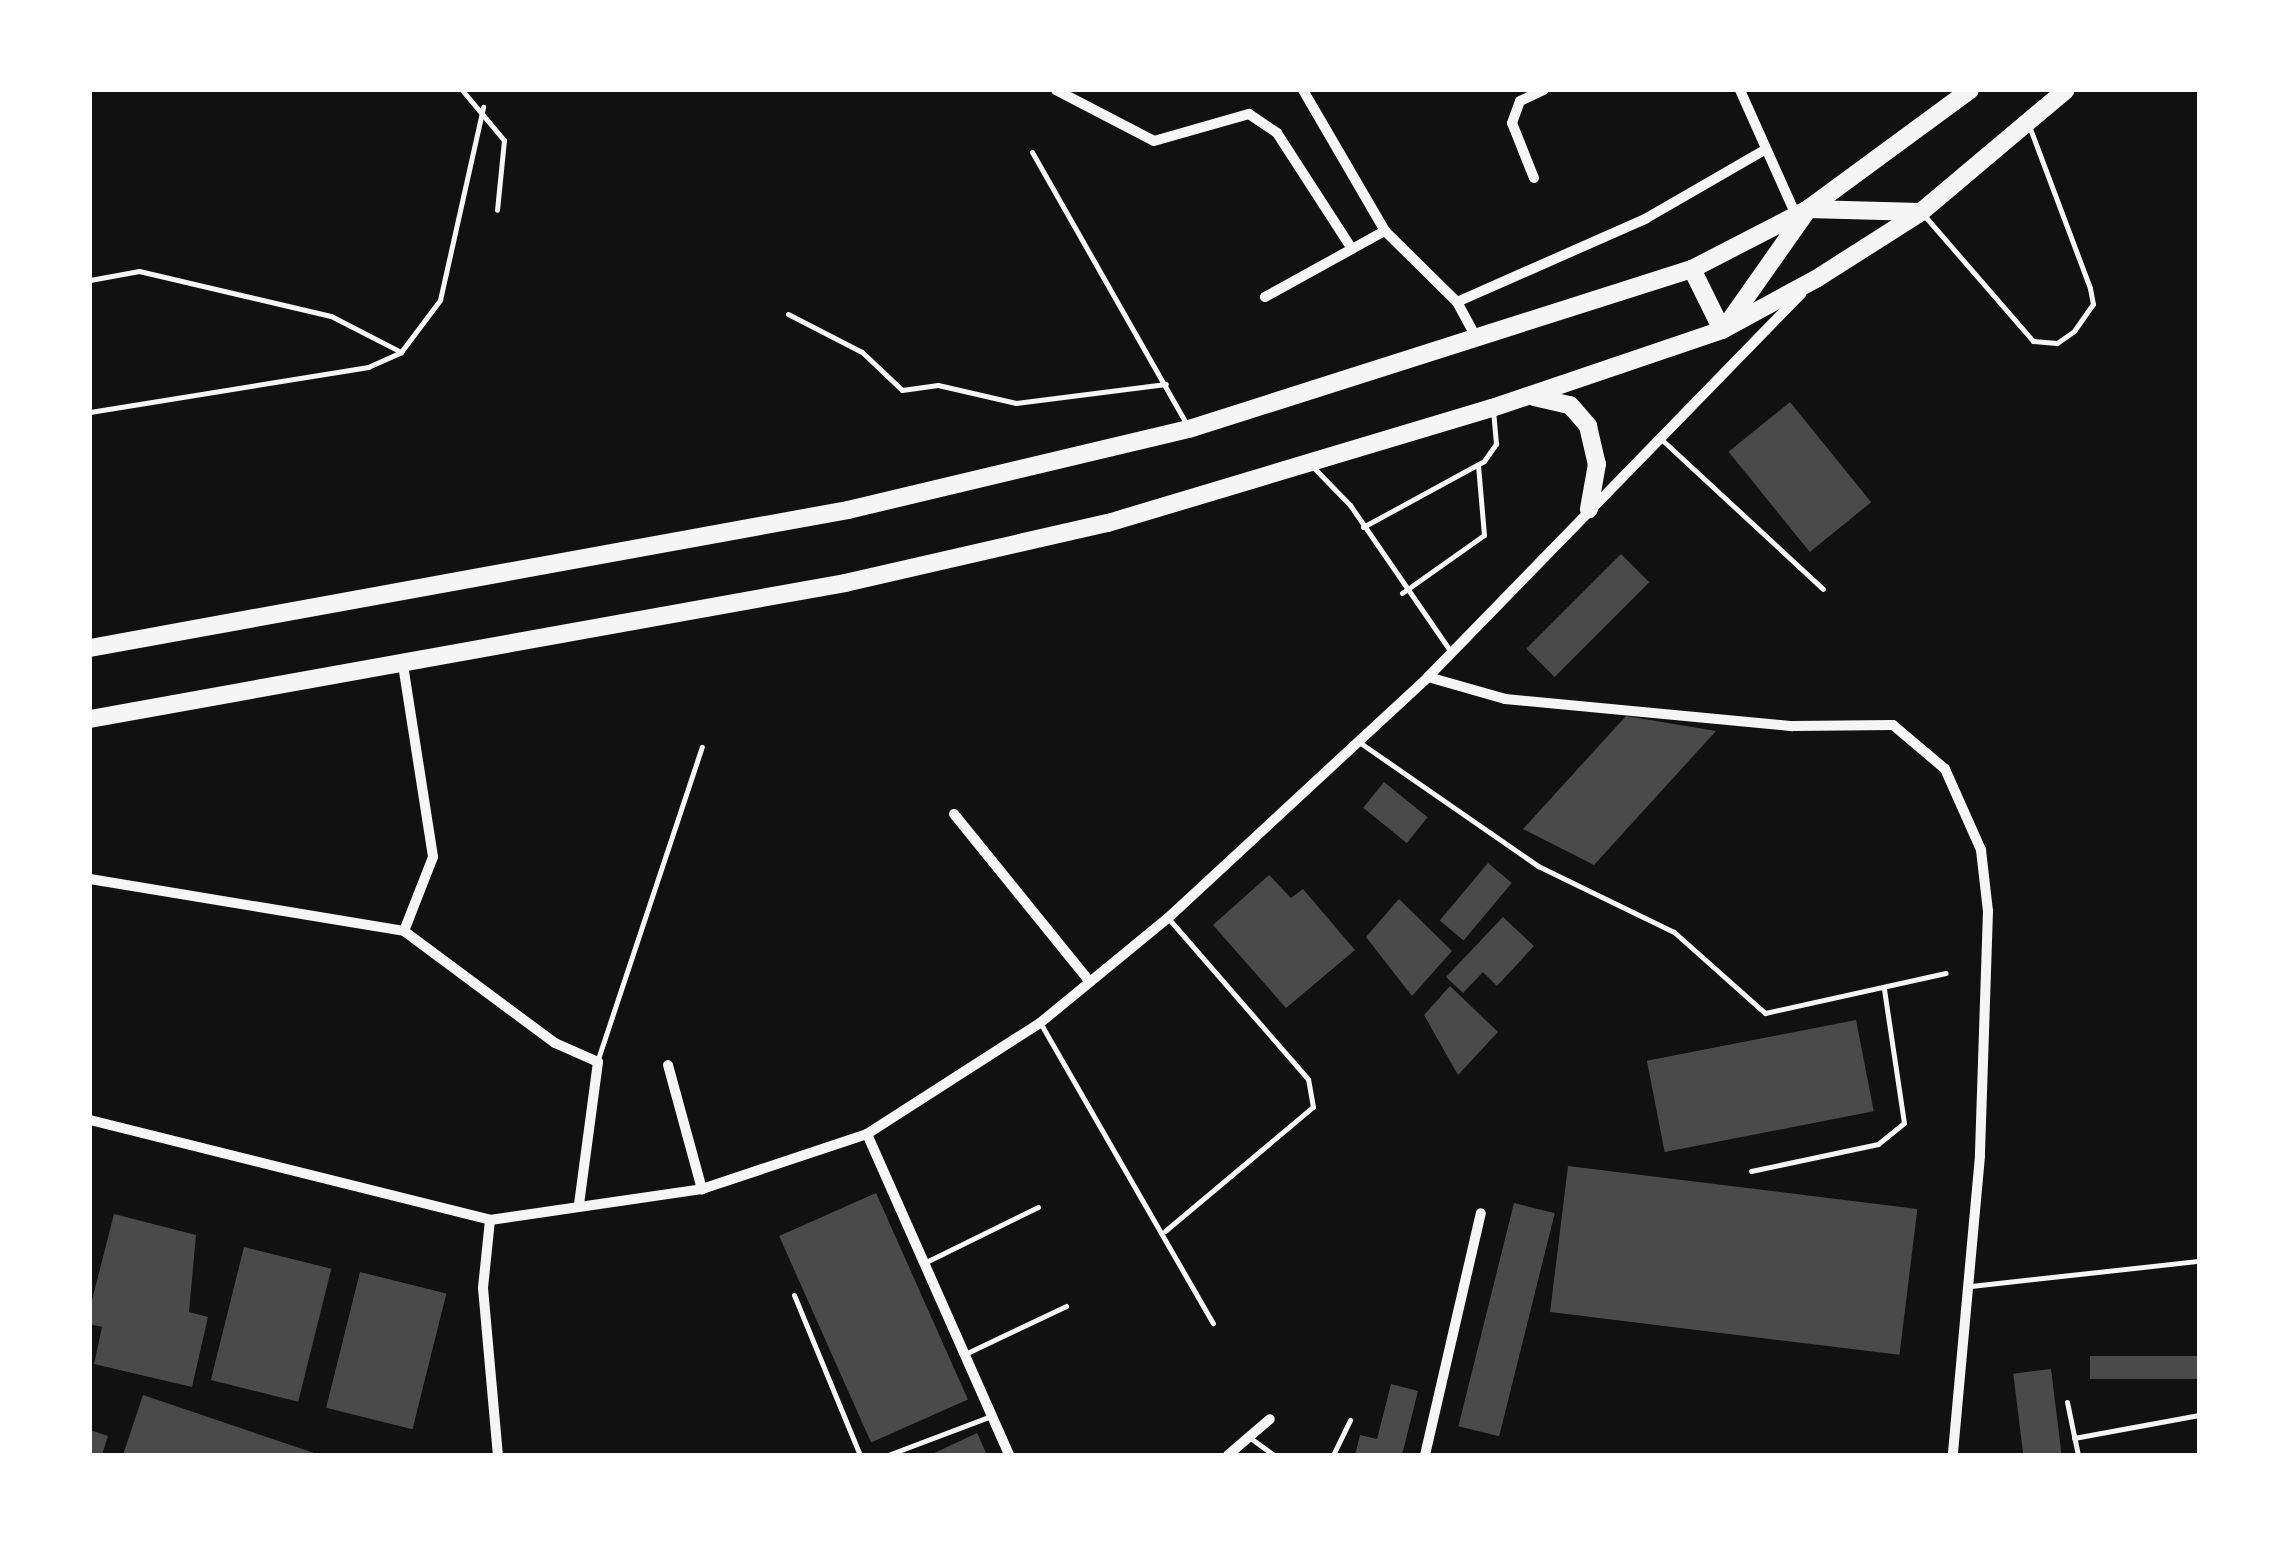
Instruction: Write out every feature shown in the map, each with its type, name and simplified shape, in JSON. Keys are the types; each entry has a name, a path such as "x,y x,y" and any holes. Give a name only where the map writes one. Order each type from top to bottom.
{"main road":[{"path":"90,648 848,510 1188,429 1692,270 1802,212 1970,90"},
{"path":"90,720 846,583 1108,523 1492,408 1722,330 1816,278 1921,212 2066,90"},
{"path":"1802,212 1921,212"},
{"path":"1722,330 1802,212"},
{"path":"1692,270 1722,330"},
{"path":"1524,396 1570,405 1588,426 1597,464 1589,509"}],"street":[{"path":"1056,90 1154,141 1231,115 1263,121 1352,249"},
{"path":"1303,90 1385,231 1457,302 1478,340"},
{"path":"1534,178 1512,123 1520,101 1544,90"},
{"path":"1740,90 1762,151 1802,212"},
{"path":"1457,302 1645,219 1762,151"},
{"path":"1264,297 1385,231"},
{"path":"90,1120 490,1220 702,1189 867,1134 1040,1023 1168,918 1428,677 1449,649 1816,278"},
{"path":"403,665 433,857 404,931"},
{"path":"1428,677 1505,699 1793,726 1893,724 1945,769 1981,850 1988,910 1968,1286 1953,1455"},
{"path":"954,814 1090,982"},
{"path":"90,879 404,931 555,1044 598,1062 579,1204"},
{"path":"668,1066 702,1189"},
{"path":"867,1134 921,1264 1010,1455"},
{"path":"1425,1455 1481,1214"},
{"path":"490,1220 484,1288 498,1455"},
{"path":"1228,1455 1270,1420"}],"lane":[{"path":"462,90 483,107 504,140 497,210"},
{"path":"90,412 368,367 402,352 440,300 483,107"},
{"path":"1921,212 2033,341 2057,343 2074,331 2093,304 2028,123"},
{"path":"1032,152 1188,429"},
{"path":"90,280 140,271 331,316 402,352"},
{"path":"788,314 862,352 902,390 938,385 1030,403 1166,384"},
{"path":"1363,527 1478,464 1496,444 1492,408"},
{"path":"1660,438 1822,589"},
{"path":"1306,461 1363,527 1402,593 1449,649"},
{"path":"1402,593 1484,535 1478,464"},
{"path":"1356,740 1538,866 1674,932 1766,1012 1946,973"},
{"path":"598,1062 619,975 702,748"},
{"path":"1165,1230 1313,1107 1308,1079 1168,918"},
{"path":"1751,1171 1878,1144 1904,1123 1884,989"},
{"path":"1040,1023 1165,1230 1213,1322"},
{"path":"921,1264 1038,1207"},
{"path":"1968,1286 2199,1261"},
{"path":"794,1295 860,1455"},
{"path":"963,1355 1066,1306"},
{"path":"2067,1402 2078,1455"},
{"path":"2074,1438 2199,1415"},
{"path":"888,1455 991,1416"},
{"path":"1333,1455 1350,1420"},
{"path":"1249,1437 1274,1455"}],"building":[{"path":"1790,402 1871,502 1810,552 1729,452"},
{"path":"1621,554 1649,582 1555,677 1526,649"},
{"path":"1626,716 1716,731 1594,865 1523,829"},
{"path":"1384,782 1428,817 1407,843 1363,808"},
{"path":"1488,863 1512,883 1464,940 1440,920"},
{"path":"1269,875 1291,898 1303,889 1355,950 1286,1008 1213,925"},
{"path":"1399,899 1452,951 1412,996 1366,937"},
{"path":"1503,917 1534,946 1497,986 1483,972 1463,993 1446,977"},
{"path":"1450,986 1498,1032 1458,1075 1424,1015"},
{"path":"1856,1020 1874,1111 1665,1152 1647,1061"},
{"path":"1568,1166 1917,1209 1899,1355 1550,1312"},
{"path":"876,1193 968,1399 871,1443 779,1236"},
{"path":"1514,1203 1555,1213 1499,1436 1458,1426"},
{"path":"114,1214 196,1235 189,1312 208,1317 192,1387 94,1364 102,1327 90,1324 90,1308"},
{"path":"244,1247 331,1269 298,1402 211,1380"},
{"path":"360,1272 446,1294 412,1429 326,1408"},
{"path":"2090,1356 2199,1356 2199,1379 2090,1379"},
{"path":"2051,1369 2062,1455 2023,1455 2013,1374"},
{"path":"1391,1384 1418,1391 1402,1455 1355,1455 1360,1435 1377,1439"},
{"path":"143,1395 317,1454 317,1455 123,1455"},
{"path":"90,1430 108,1436 102,1455 90,1455"},
{"path":"977,1433 987,1455 930,1455"}]}
